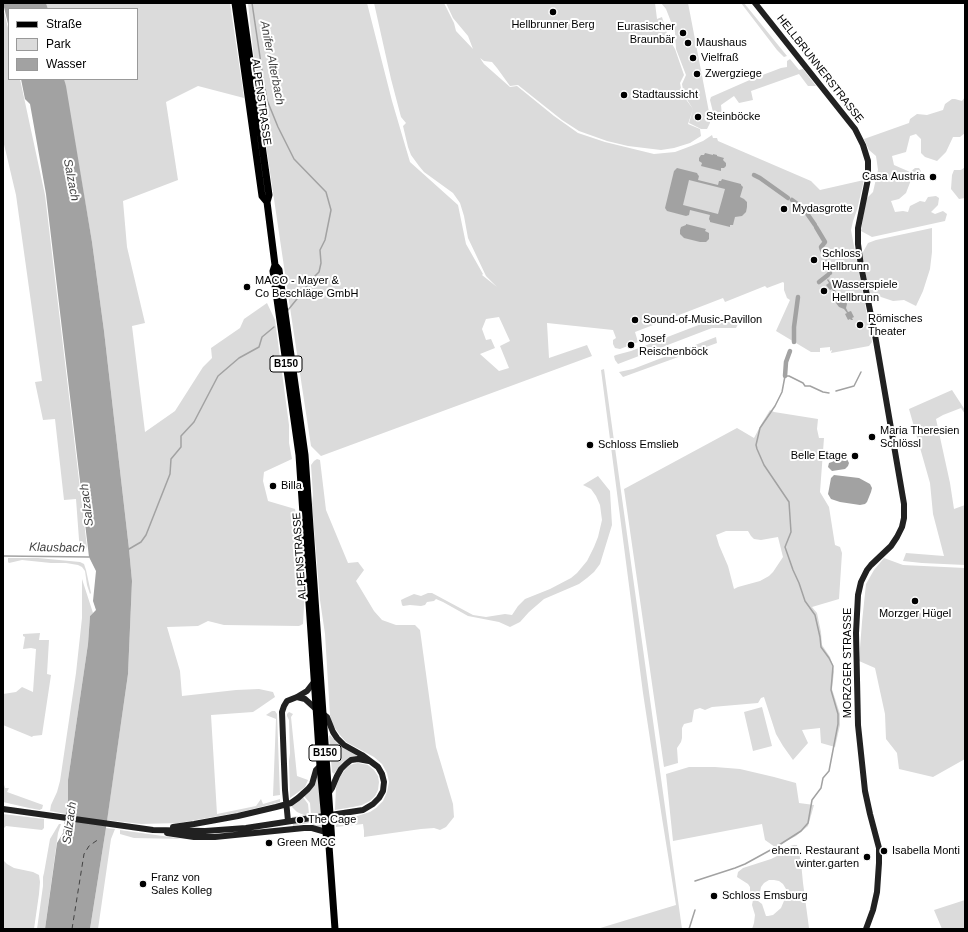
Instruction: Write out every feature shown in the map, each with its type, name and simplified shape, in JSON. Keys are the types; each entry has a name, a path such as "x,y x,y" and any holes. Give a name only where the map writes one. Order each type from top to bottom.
{"main road":[{"name":"ALPENSTRASSE","path":"236,3 262,196 267,202"},
{"name":"ALPENSTRASSE","path":"242,3 269,195 267,202 275,265 273,271 299,455 314,682 319,711 332,843 329,846"},
{"name":"ALPENSTRASSE","path":"275,265 279,270 305,455 319,711 320,766 326,843 329,846 335,929"}],"street":[{"name":"HELLBRUNNERSTRASSE","path":"755,3 850,121 863,145 868,160 868,173 858,223 858,244"},
{"name":"MORZGER STRASSE","path":"858,244 861,266 875,331 904,504 904,518 902,527 897,537 891,546 867,570 861,582 858,595 856,646 858,725 865,791 878,848 879,863 877,892 873,910 866,929"},
{"path":"288,821 285,790 282,712 287,701 308,691 314,682"},
{"path":"3,809 158,830 205,831 246,828 353,812 363,810 373,804 383,791 384,782 378,767 362,755 344,745 332,732 327,717 305,699 298,697"},
{"path":"328,794 341,768 351,760 358,759 371,761"},
{"path":"158,830 167,827 238,816 291,802 308,789 312,784 316,770 320,766"},
{"path":"158,830 172,834 201,837 215,837 304,828 312,828 326,832"}],"green space":[{"path":"46,3 230,3 244,98 198,86 166,102 178,180 123,201 127,247 145,323 132,326 145,432 175,411 203,367 212,358 211,348 240,328 244,319 267,303 275,320 292,459 264,472 263,481 268,501 295,509 301,542 305,589 303,624 299,626 224,625 208,621 198,626 167,627 180,671 182,696 259,689 273,692 275,697 253,712 211,715 217,814 256,806 261,799 263,804 280,799 280,802 241,812 179,823 141,824 107,820 128,674 132,581 104,331 92,242 64,80 138,80 138,8 48,8"},
{"path":"248,3 367,3 392,101 410,162 458,205 466,244 483,274 482,275 497,287 486,276 468,238 460,203 453,193 424,172 411,155 403,126 406,123 401,117 374,3 444,3 454,23 456,31 473,49 468,36 453,18 446,3 655,3 657,19 662,17 668,37 675,49 684,75 680,83 682,94 693,109 688,124 700,129 701,136 690,143 661,150 628,146 607,141 579,131 562,120 518,85 510,86 492,62 484,61 480,58 484,64 510,87 517,86 578,133 605,142 654,154 675,152 703,141 712,135 713,138 717,138 718,141 811,181 820,190 864,180 851,230 872,342 869,346 831,353 832,350 830,351 830,347 820,348 820,352 811,352 776,331 790,300 787,298 783,282 767,288 765,286 725,302 723,298 635,332 638,342 620,349 615,348 613,344 613,340 616,338 613,330 547,323 549,358 587,345 592,356 321,456 311,446 256,77","holes":["499,317 510,341 500,346 509,368 499,371 480,354 495,348 491,339 486,340 482,329 486,319"]},
{"path":"661,3 688,3 709,112 710,123 707,129 701,129 689,123 693,109 684,95 682,84 686,75 676,49 675,32 666,9"},
{"path":"741,3 744,3 787,56 784,57 777,50"},
{"path":"3,7 8,28 8,80 20,80 45,195 87,547 84,553 80,553 76,499 64,500 55,419 43,420 35,382 42,381 16,195 3,140"},
{"path":"790,59 799,70 803,69 816,86 808,86 799,74 751,91 753,100 739,103 734,96 721,105 722,115 715,120 710,100 711,97 752,79 787,67 787,61"},
{"path":"965,97 965,133 960,137 953,137 946,152 937,161 925,157 921,153 921,139 916,134 910,136 906,152 892,156 894,165 910,172 915,168 919,168 921,171 918,177 911,180 906,193 899,199 891,201 895,212 908,212 910,206 920,201 925,202 928,197 936,196 939,198 938,205 931,212 935,214 943,211 947,214 945,221 872,237 861,231 866,199 873,192 878,170 876,156 869,150 864,139 909,123 910,119 917,114 927,115 943,110 945,104 952,99 962,101"},
{"path":"965,167 965,198 959,199 951,189 952,175 954,170 961,170"},
{"path":"932,228 930,269 923,291 916,306 904,300 893,301 875,295 871,304 863,258 863,252 868,243"},
{"path":"725,319 739,322 736,328 712,328 618,364 615,360 614,356 616,355 631,351 709,321"},
{"path":"716,337 717,343 623,377 619,372 633,369"},
{"path":"604,369 682,929 597,929 676,905 643,693 601,370"},
{"path":"952,390 965,410 965,414 961,408 936,419 954,509 965,505 965,565 903,561 906,553 944,556 933,514 930,483 909,409"},
{"path":"770,410 774,412 818,419 817,429 819,438 824,438 820,492 829,507 835,545 840,547 842,553 839,599 812,607 817,613 822,645 830,657 834,672 832,689 840,714 840,725 835,747 821,743 820,728 802,730 808,743 793,760 776,734 764,697 761,698 758,703 712,707 705,710 700,708 694,710 692,722 684,724 682,728 681,742 677,748 678,763 664,767 624,489 737,428 754,438","holes":["726,531 748,531 754,539 761,540 778,537 783,557 769,576 760,581 734,589 728,566 716,535"]},
{"path":"317,459 320,460 326,510 348,563 358,562 364,570 356,581 374,611 382,620 396,625 415,625 420,630 436,747 453,804 454,817 446,827 440,830 434,828 421,829 364,837 363,824 336,827 336,820 354,817 370,812 376,808 383,801 389,782 387,773 382,764 374,757 346,742 332,724 312,504 313,495 311,465"},
{"path":"598,476 610,491 612,525 600,564 594,572 579,584 544,599 520,622 510,627 499,622 468,616 436,599 421,606 402,605 401,600 414,594 421,596 432,593 473,615 486,617 505,614 512,615 525,599 550,589 571,578 587,561 598,537 602,520 600,505 591,489 583,485"},
{"path":"8,558 38,558 80,562 84,564 91,593 90,594 87,585 85,571 78,565 22,560 9,563"},
{"path":"884,558 903,565 965,568 965,759 933,777 899,769 897,753 886,739 885,714 875,668 859,661 866,584 874,570"},
{"path":"82,579 93,613 90,616 88,644 68,780 66,814 50,811 60,781 76,673 82,618"},
{"path":"40,633 39,640 49,640 47,674 51,675 42,735 32,737 3,725 3,694 16,692 22,687 33,692 36,649 23,649 25,637 23,634"},
{"path":"762,707 772,746 753,751 744,712"},
{"path":"272,711 275,711 277,714 280,795 273,796 276,719 266,715"},
{"path":"289,712 293,714 291,717 297,776 308,780 305,787 290,798 289,720 287,716"},
{"path":"330,735 339,745 357,757 343,762 334,774 332,772"},
{"path":"358,763 368,765 374,770 378,776 378,790 370,801 362,805 335,810 336,787 340,777 348,766"},
{"path":"689,767 740,769 796,783 799,803 814,805 808,826 796,836 775,847 765,840 762,824 673,841 666,774"},
{"path":"317,777 322,828 312,827 310,803 304,796"},
{"path":"3,781 5,788 9,788 7,792 43,805 42,809 40,810 3,802"},
{"path":"303,797 308,804 309,823 293,826 292,817 304,815 297,812 291,805"},
{"path":"3,814 44,819 44,828 42,830 6,826 3,829"},
{"path":"59,824 61,824 58,833 45,929 37,929 43,877 50,839"},
{"path":"106,828 115,829 111,839 98,929 90,929"},
{"path":"120,830 182,839 134,838 120,834"},
{"path":"797,845 801,862 809,928 752,929 755,915 752,905 753,900 762,904 766,916 773,915 781,908 786,896 786,889 779,881 769,880 761,887 759,895 757,896 750,892 750,887 748,884 737,877 738,872 743,868 771,859 790,846"},
{"path":"3,860 14,868 33,872 39,875 39,894 34,929 3,929"},
{"path":"965,900 965,929 942,929 934,910"}],"water":[{"path":"3,3 46,3 48,8 8,8 8,24"},
{"name":"Salzach","path":"21,80 64,80 92,242 104,331 132,581 128,674 90,929 45,929 57,843 63,833 68,800 68,780 88,644 90,616 96,610 93,601 96,571 89,557 46,194 30,104 25,99"},
{"path":"705,153 724,158 723,160 726,163 726,166 721,168 721,171 701,166 702,163 699,161 699,158"},
{"path":"677,168 697,173 699,176 698,180 718,185 719,181 722,179 741,184 743,187 740,197 747,202 746,212 742,216 735,217 733,225 730,225 730,227 710,222 710,215 690,210 689,215 686,216 667,211 665,208 674,171","holes":["689,180 725,189 718,214 683,205"]},
{"path":"686,224 706,229 705,231 709,233 709,239 706,242 700,242 684,238 680,234 680,230 681,227"},
{"path":"828,279 830,282 832,281 836,287 834,288 836,292 840,293 845,298 847,304 846,308 848,312 851,311 854,317 852,318 853,320 848,320 845,314 847,313 836,303 832,289 830,290 826,285 829,283 827,280"},
{"path":"844,458 847,459 849,463 845,469 832,471 828,467 829,463"},
{"path":"834,475 859,478 870,484 872,488 867,502 860,505 831,499 828,494 831,478"}],"waterway":[{"name":"Anifer Alterbach","path":"252,3 267,100 278,127 294,159 326,192 331,210 325,240 320,250 321,263 319,272 288,310"},
{"path":"754,175 788,198"},
{"path":"792,200 806,212 815,225"},
{"path":"816,227 825,242 821,247 822,250"},
{"path":"826,262 830,273"},
{"path":"819,282 828,275"},
{"path":"794,342 794,327 798,297"},
{"name":"Anifer Alterbach","path":"129,549 141,542 146,535 170,474 171,459 181,447 181,436 194,422 218,376 239,358 259,347 262,337 274,327"},
{"path":"785,376 786,362 790,351"},
{"path":"836,391 854,386 861,372"},
{"path":"695,881 745,864 801,831 808,823 812,800 821,788 823,778 829,771 838,724 838,714 831,690 833,666 821,647 815,615 805,601 785,547 791,532 789,502 764,465 756,445 760,428 775,406 782,392 785,376 789,376 803,383 805,386 810,386 829,393"},
{"name":"Klausbach","path":"3,556 89,557"},
{"path":"689,929 695,910"}],"ferry route":[{"path":"72,929 84,854 89,846 100,839"}],"place":[{"name":"Hellbrunner Berg","path":"553,12"},
{"name":"Eurasischer Braunbär","path":"683,33"},
{"name":"Maushaus","path":"688,43"},
{"name":"Vielfraß","path":"693,58"},
{"name":"Zwergziege","path":"697,74"},
{"name":"Stadtaussicht","path":"624,95"},
{"name":"Steinböcke","path":"698,117"},
{"name":"Casa Austria","path":"933,177"},
{"name":"Mydasgrotte","path":"784,209"},
{"name":"Schloss Hellbrunn","path":"814,260"},
{"name":"MACO - Mayer & Co Beschläge GmbH","path":"247,287"},
{"name":"Wasserspiele Hellbrunn","path":"824,291"},
{"name":"Sound-of-Music-Pavillon","path":"635,320"},
{"name":"Römisches Theater","path":"860,325"},
{"name":"Josef Reischenböck","path":"631,345"},
{"name":"Maria Theresien Schlössl","path":"872,437"},
{"name":"Schloss Emslieb","path":"590,445"},
{"name":"Belle Etage","path":"855,456"},
{"name":"Billa","path":"273,486"},
{"name":"Morzger Hügel","path":"915,601"},
{"name":"The Cage","path":"300,820"},
{"name":"Green MCC","path":"269,843"},
{"name":"Isabella Monti","path":"884,851"},
{"name":"ehem. Restaurant winter.garten","path":"867,857"},
{"name":"Franz von Sales Kolleg","path":"143,884"},
{"name":"Schloss Emsburg","path":"714,896"}]}
